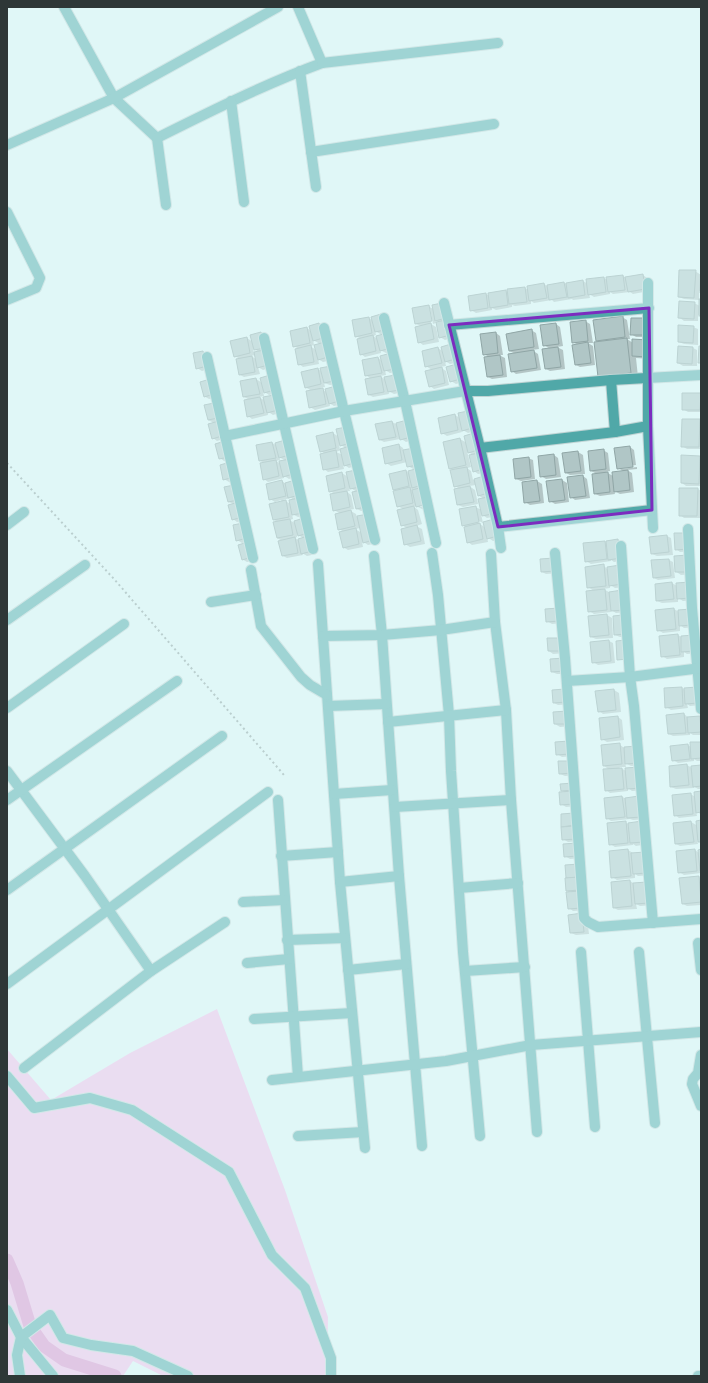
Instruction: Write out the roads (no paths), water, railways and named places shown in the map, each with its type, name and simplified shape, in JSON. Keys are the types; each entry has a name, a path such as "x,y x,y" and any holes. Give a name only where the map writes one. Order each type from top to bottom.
{"street":[{"path":"64,7 114,98 157,138 166,205"},
{"path":"7,145 114,98 278,7"},
{"path":"298,7 322,63"},
{"path":"157,138 231,101 322,63 498,43"},
{"path":"300,71 316,187"},
{"path":"231,101 244,202"},
{"path":"311,152 494,124"},
{"path":"7,212 40,278 36,288 7,300"},
{"path":"648,283 648,426 653,528"},
{"path":"444,302 480,448 498,527 501,548"},
{"path":"449,325 649,308"},
{"path":"384,318 405,401 436,543"},
{"path":"324,328 375,540"},
{"path":"264,338 313,549"},
{"path":"207,357 253,558"},
{"path":"225,436 344,411 465,391 488,391 611,380 701,375"},
{"path":"611,380 615,432"},
{"path":"480,448 615,432 648,426"},
{"path":"498,527 652,510"},
{"path":"7,525 24,512"},
{"path":"688,529 692,608 699,668 701,710"},
{"path":"621,546 630,677 634,706 653,923"},
{"path":"432,553 438,595 440,630 449,715 453,803 465,971 480,1136"},
{"path":"555,553 567,680 584,918 588,922 598,927 701,919"},
{"path":"491,554 495,622 506,710 511,800 537,1132"},
{"path":"374,556 382,635 392,790 422,1146"},
{"path":"318,564 340,882 365,1148"},
{"path":"7,620 85,565"},
{"path":"251,570 261,626 301,677 310,685 327,695"},
{"path":"211,602 256,595"},
{"path":"323,636 382,635 440,630 495,622"},
{"path":"7,708 124,624"},
{"path":"567,680 630,677 699,668"},
{"path":"7,800 177,681"},
{"path":"328,706 386,704"},
{"path":"388,722 506,710"},
{"path":"7,890 222,736"},
{"path":"7,770 151,971"},
{"path":"334,794 392,790"},
{"path":"7,984 268,792"},
{"path":"278,800 284,900 298,1077"},
{"path":"394,807 511,800"},
{"path":"281,856 338,852"},
{"path":"340,882 399,876"},
{"path":"459,888 518,883"},
{"path":"242,902 284,900"},
{"path":"24,1068 151,971 225,922"},
{"path":"287,940 345,938"},
{"path":"698,943 701,970"},
{"path":"581,952 595,1127"},
{"path":"639,952 655,1123"},
{"path":"247,963 289,959"},
{"path":"348,970 406,964"},
{"path":"465,971 525,967"},
{"path":"254,1019 352,1013"},
{"path":"272,1080 446,1061 531,1045 701,1032"},
{"path":"701,1055 700,1073 693,1079 692,1084 701,1106"},
{"path":"7,1076 34,1108 90,1098 132,1110 229,1172 272,1255 305,1288 331,1358 331,1376"},
{"path":"298,1136 363,1132"},
{"path":"7,1310 21,1337 53,1376"},
{"path":"20,1376 17,1355 21,1337 50,1315 63,1338 91,1345 133,1351 188,1376"}],"waterway":[{"path":"7,1260 17,1283 30,1326 44,1346 64,1360 115,1376"}]}
